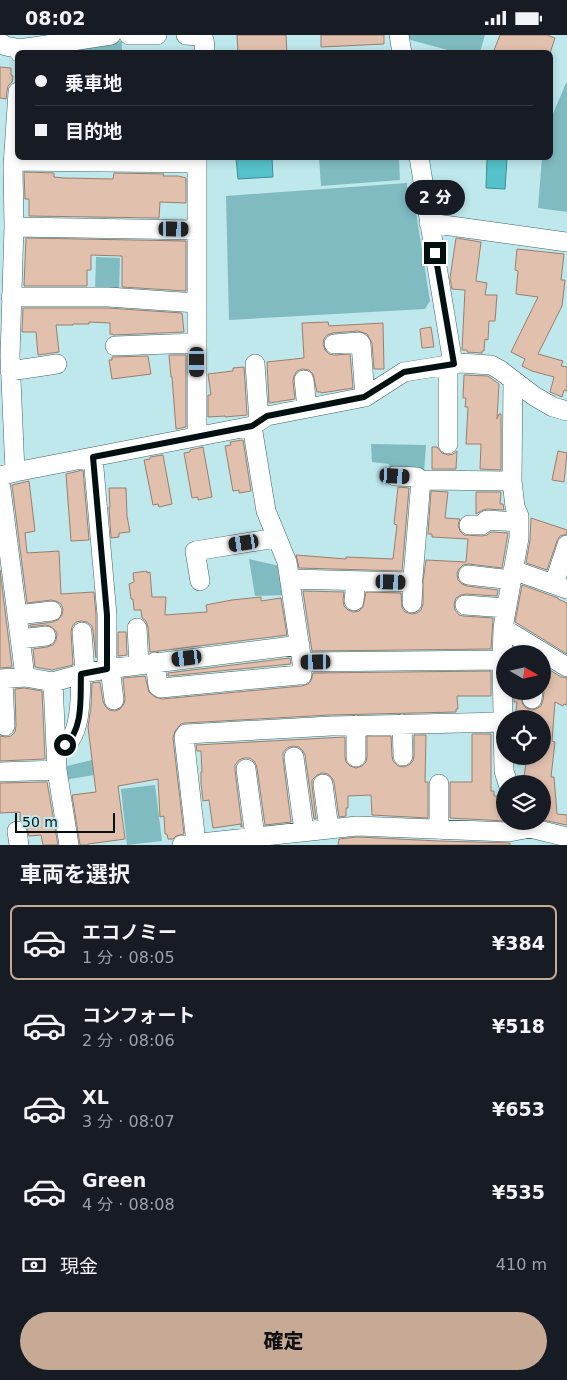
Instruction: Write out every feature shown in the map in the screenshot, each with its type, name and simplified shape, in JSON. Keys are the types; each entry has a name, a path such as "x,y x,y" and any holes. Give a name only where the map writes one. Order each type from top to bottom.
{"street":[{"path":"0,43 6,46 24,46 83,37 111,35"},
{"path":"129,35 157,35"},
{"path":"186,35 204,37 204,50"},
{"path":"399,35 402,50"},
{"path":"15,116 9,165 14,227 7,286 5,345 10,371 5,476 17,615 25,677"},
{"path":"9,165 65,160 197,160 197,437"},
{"path":"419,160 451,364 448,444"},
{"path":"429,223 567,242"},
{"path":"14,227 197,230"},
{"path":"7,286 108,297 197,303"},
{"path":"334,343 359,342 361,344 364,397"},
{"path":"115,346 197,343"},
{"path":"10,371 57,364"},
{"path":"137,628 147,663 158,686 161,688 302,675 301,653 290,579 286,562 266,511 255,423 255,364"},
{"path":"5,476 197,437 255,423 267,416 364,397 404,372 451,364 491,365 534,396 553,407 567,411"},
{"path":"304,380 307,408"},
{"path":"502,645 506,608 519,538 519,516 515,507 512,481 513,380"},
{"path":"93,457 107,615 109,668 114,700"},
{"path":"395,476 417,477 421,479 512,481"},
{"path":"412,603 413,585 411,581 413,577 421,479"},
{"path":"469,525 482,525 487,520 519,522"},
{"path":"200,581 194,551 276,538"},
{"path":"468,575 513,575 560,587 567,545"},
{"path":"290,579 411,581"},
{"path":"354,601 356,581"},
{"path":"465,605 506,608"},
{"path":"17,615 52,611"},
{"path":"503,628 528,645"},
{"path":"56,746 65,745 76,728 83,673 82,632"},
{"path":"20,639 46,636"},
{"path":"5,726 1,679 25,677 53,682 83,673 147,663 301,653 496,660"},
{"path":"551,659 567,667"},
{"path":"53,682 57,770 70,845"},
{"path":"496,722 356,725 186,734 184,737 199,844 319,834 357,826 439,830 487,838 516,830"},
{"path":"402,724 403,756"},
{"path":"356,725 356,757"},
{"path":"294,757 319,834"},
{"path":"246,769 259,840"},
{"path":"0,772 57,770"},
{"path":"319,834 323,784"},
{"path":"439,785 439,830"},
{"path":"544,830 567,837"}],"shaded area":[{"path":"408,35 485,35 481,50 448,50 407,39"},
{"path":"122,41 122,50 52,50"},
{"path":"567,83 567,212 538,208 542,160 553,160 553,114"},
{"path":"236,160 272,160 273,177 238,179"},
{"path":"319,160 399,160 400,180 321,186"},
{"path":"487,160 507,160 505,189 486,188"},
{"path":"407,183 407,187 412,187 430,301 425,309 229,320 226,196"},
{"path":"96,257 120,258 119,292 95,292"},
{"path":"371,444 426,445 424,473 390,471 389,464 372,462"},
{"path":"249,559 280,566 286,595 255,596"},
{"path":"92,760 94,775 64,780 63,767"},
{"path":"155,785 162,841 127,845 121,789"}],"building":[{"path":"237,35 286,35 287,50 238,50"},
{"path":"321,35 384,35 384,44 321,47"},
{"path":"500,35 547,35 555,38 551,50 494,50"},
{"path":"0,67 11,68 11,75 13,76 12,82 8,86 6,99 0,98"},
{"path":"24,172 54,173 54,177 64,178 113,179 114,173 178,176 186,178 186,203 160,202 159,218 29,216 29,199 25,199"},
{"path":"26,238 186,241 186,291 122,287 122,256 91,255 91,270 87,270 87,286 24,286"},
{"path":"456,238 481,242 476,281 487,283 485,295 497,295 495,321 489,321 488,340 485,339 484,351 482,353 462,350 465,290 452,289 450,278"},
{"path":"517,249 564,254 561,280 565,280 562,306 538,354 563,361 561,366 567,367 567,391 564,390 562,397 550,392 554,377 522,366 525,359 511,352 538,297 516,294 518,271 515,270"},
{"path":"23,308 108,308 182,313 184,332 113,335 110,334 110,323 89,322 89,324 56,325 59,352 38,355 36,332 22,332"},
{"path":"328,322 329,326 383,323 384,369 374,369 372,343 367,334 358,331 333,333 327,335 324,339 325,350 329,354 334,355 350,354 353,388 317,392 313,374 309,370 302,369 297,371 294,376 295,399 269,403 267,362 304,358 302,323"},
{"path":"431,327 434,347 422,348 420,329"},
{"path":"169,355 186,355 186,427 176,429 172,377"},
{"path":"148,356 151,374 112,379 109,360 112,360 112,357"},
{"path":"244,367 247,415 208,417 208,395 211,395 208,374 233,371 233,368"},
{"path":"464,375 488,376 499,384 497,419 499,414 501,414 501,470 480,469 481,444 466,444 468,407 465,407 466,398 463,398"},
{"path":"243,440 251,491 239,493 239,490 233,491 225,446 231,445 230,442"},
{"path":"203,447 212,497 198,500 198,497 192,498 184,453"},
{"path":"432,447 437,447 442,453 448,455 457,451 456,469 432,469"},
{"path":"558,451 567,453 564,482 552,480"},
{"path":"163,455 172,504 159,507 158,504 153,505 144,460"},
{"path":"83,470 89,540 71,541 66,474"},
{"path":"29,481 35,531 25,533 27,553 59,551 61,594 94,592 96,658 92,626 87,622 76,622 71,632 73,665 52,670 35,667 33,649 53,645 57,634 50,626 30,627 30,625 58,620 62,615 63,609 61,604 51,600 27,603 12,485"},
{"path":"398,487 409,488 402,571 299,568 296,555 346,559 346,557 393,559 397,525 394,524"},
{"path":"109,488 126,488 127,516 130,532 119,533 119,537 111,538 109,507"},
{"path":"431,491 448,492 445,518 460,519 458,525 464,535 482,536 491,532 508,533 502,568 469,564 463,565 457,573 458,580 462,584 498,590 497,596 461,595 456,598 454,604 455,610 459,615 493,618 491,649 312,651 303,591 344,592 344,606 353,612 359,611 363,607 366,592 401,593 402,608 405,612 412,614 421,610 423,604 423,581 426,560 466,562 468,539 432,537 432,534 428,534"},
{"path":"476,492 501,492 500,504 503,504 504,510 487,509 476,514"},
{"path":"531,518 567,530 567,534 560,536 557,541 547,570 526,563"},
{"path":"0,570 12,667 0,668"},
{"path":"147,571 147,573 150,572 152,597 166,597 165,615 207,612 206,605 232,600 261,597 261,601 281,598 287,635 150,652 148,627 146,621 142,618 141,610 134,610 129,584 134,582 133,573"},
{"path":"522,585 567,603 567,654 515,622"},
{"path":"118,632 126,632 127,655 118,656"},
{"path":"290,658 291,664 168,676 168,673"},
{"path":"491,671 491,696 457,696 458,709 456,709 456,712 330,715 181,724 175,731 173,738 184,834 168,839 167,834 165,834 164,816 160,817 158,779 118,786 125,839 80,845 72,795 96,792 88,727 92,683 100,682 105,706 109,710 115,711 124,704 123,678 145,676 149,692 155,697 162,699 302,686 311,681 313,673"},
{"path":"551,671 561,677 567,678 567,705 564,704 563,706 555,702 552,741 555,742 551,777 551,775 524,775 526,765 551,765 551,710 531,710 541,706 543,700 551,700"},
{"path":"24,688 42,691 45,759 0,761 0,736 11,736 15,732 15,689"},
{"path":"514,700 522,700 526,708 531,710 516,710 517,702 514,702"},
{"path":"472,734 491,734 491,791 494,791 494,796 496,796 496,821 450,818 450,782 472,782"},
{"path":"414,735 426,735 425,782 428,782 428,818 372,815 371,795 348,796 346,816 339,817 334,782 328,774 322,773 312,780 316,819 314,819 305,755 299,747 293,746 287,748 283,753 291,822 265,825 257,768 255,762 250,758 244,758 235,765 242,827 241,824 213,828 209,800 203,801 201,751 197,751 196,745 345,737 346,762 356,768 366,762 367,736 391,736 393,761 398,766 404,767 413,761"},
{"path":"551,777 554,777 557,814 567,815 567,825 551,822"},
{"path":"47,782 58,845 43,845 41,835 29,836 26,824 20,820 20,812 0,813 0,783"},
{"path":"357,837 510,843 510,845 338,845 339,839"}],"route":[{"path":"65,745 73,736 79,715 81,674 107,669 107,615 93,457 252,426 267,416 364,397 404,372 454,364 435,253"}]}
